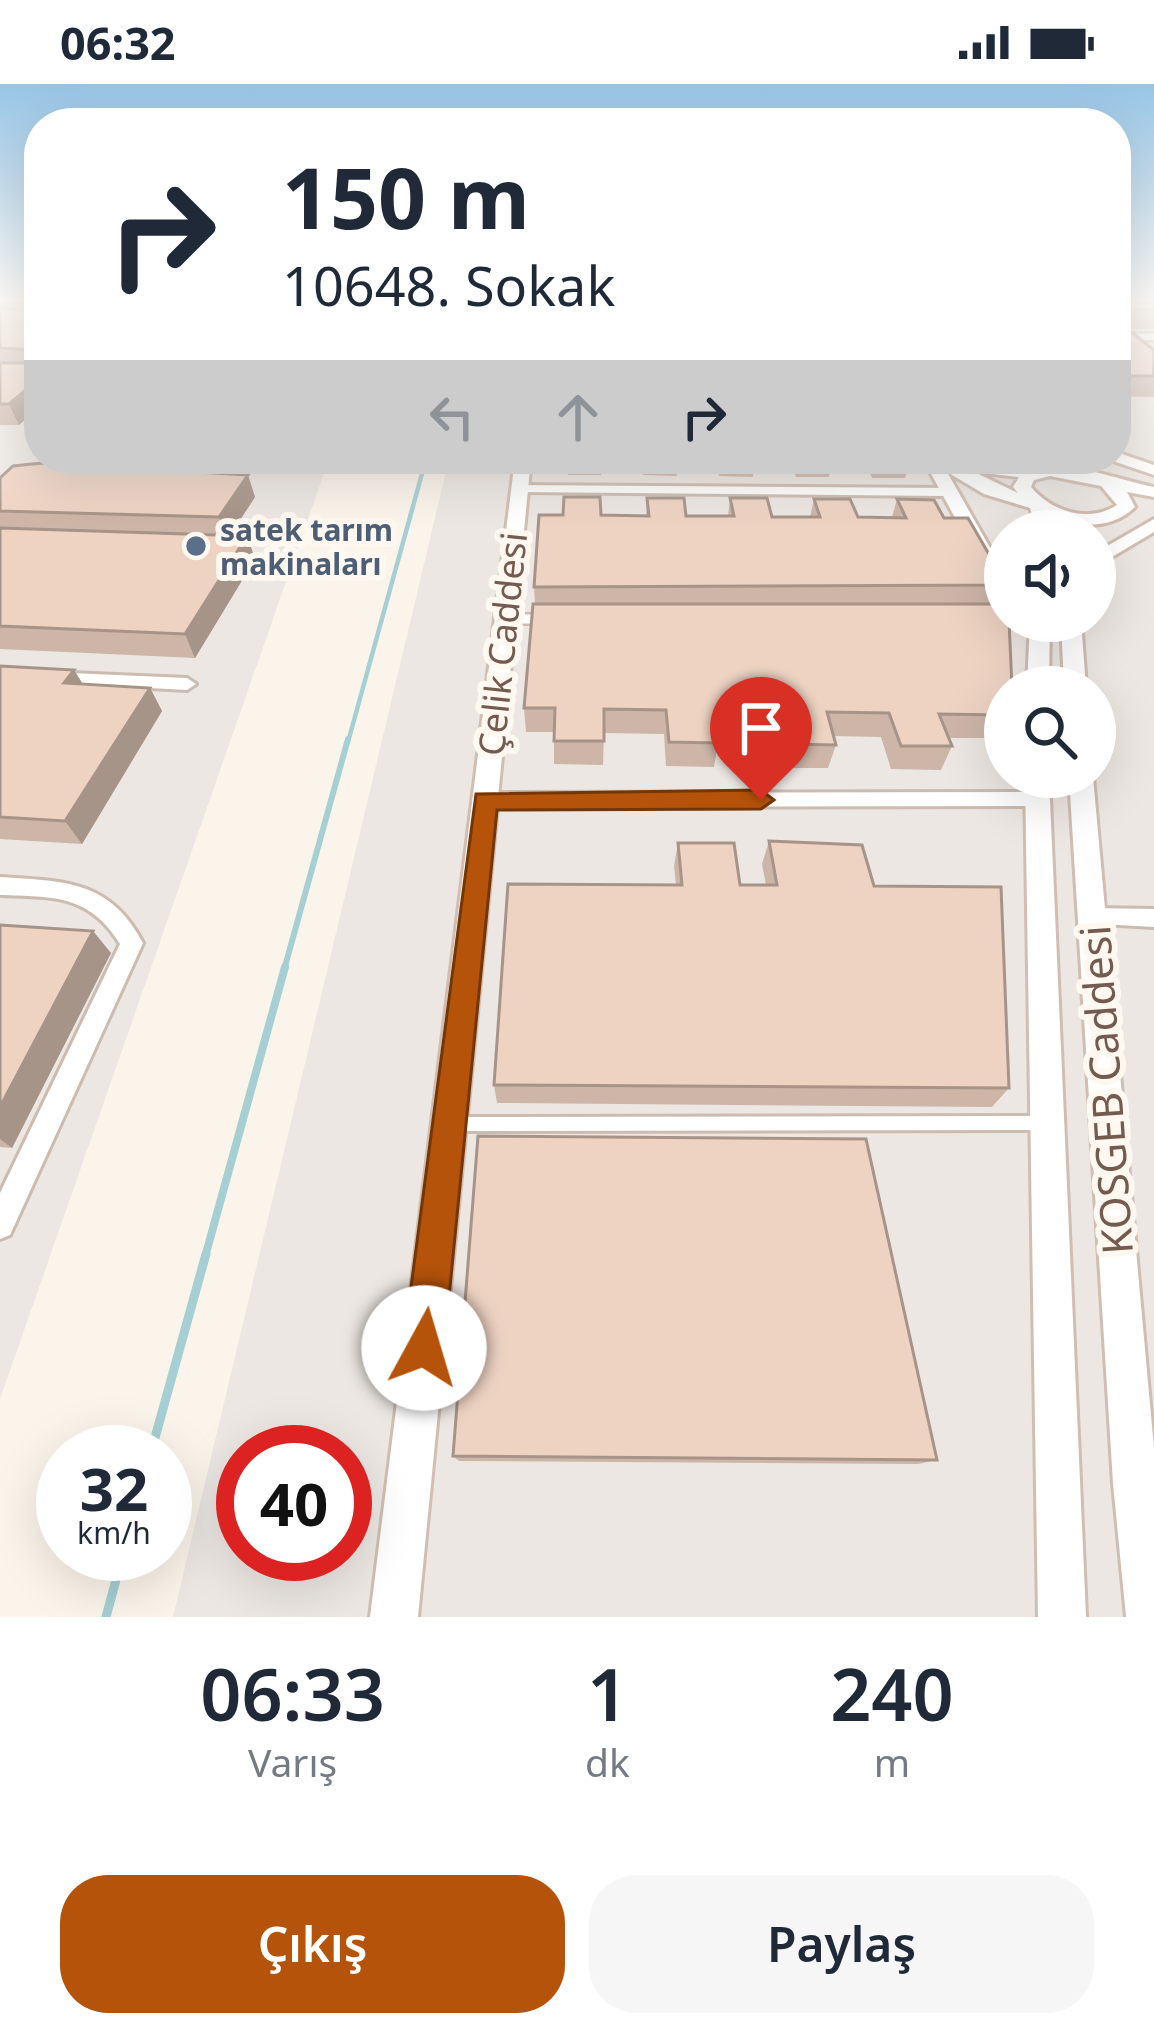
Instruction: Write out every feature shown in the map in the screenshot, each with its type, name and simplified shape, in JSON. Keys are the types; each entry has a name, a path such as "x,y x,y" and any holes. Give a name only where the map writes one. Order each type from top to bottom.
{"main road":[{"name":"Çelik Caddesi","path":"394,1617 521,474"},
{"path":"940,474 984,555"},
{"path":"961,474 991,490 1052,510"},
{"path":"1029,474 1022,488 1040,510"},
{"path":"1079,474 1154,492"},
{"path":"1103,481 1125,498 1126,507 1116,516"},
{"path":"1116,516 1154,505"},
{"path":"1116,548 1154,524"},
{"path":"1035,642 1038,647"},
{"path":"1038,642 1038,666"},
{"name":"KOSGEB Caddesi","path":"1037,798 1062,1617"},
{"name":"KOSGEB Caddesi","path":"1082,798 1135,1483 1150,1617"}],"street":[{"path":"521,474 948,492"},
{"path":"0,675 187,684"},
{"path":"485,800 984,789"},
{"path":"0,886 71,890 115,911 132,943 0,1225"},
{"path":"1091,917 1154,918"}],"lane":[{"path":"505,619 553,619"},
{"path":"448,1124 1047,1123"}],"shaded area":[{"path":"0,375 24,375 24,474 324,474 0,1399"},
{"path":"1131,375 1154,375 1154,1617 173,1617 182,1581 192,1581 192,1537 216,1437 216,1581 372,1581 372,1425 219,1425 445,474 1131,474"}],"building":[{"path":"0,375 24,375 24,392 9,404 0,404"},
{"path":"24,465 24,474 248,475 219,517 0,511 0,478 13,466"},
{"path":"564,497 600,497 601,515 649,516 647,498 684,498 686,516 734,516 730,498 767,498 772,517 820,517 814,499 850,499 858,517 906,518 897,499 934,500 944,518 968,518 984,546 984,585 534,587 539,515 563,515"},
{"path":"0,528 247,536 185,634 0,626"},
{"path":"533,604 984,604 984,642 1010,642 1011,666 984,666 984,715 939,714 952,746 901,746 889,713 827,712 836,745 785,744 778,711 715,711 718,743 669,742 666,710 604,709 604,741 554,741 555,708 524,708"},
{"path":"0,666 74,670 64,683 150,688 65,821 0,817"},
{"path":"769,841 862,845 874,886 1001,887 1009,1088 494,1085 508,884 682,885 678,843 734,843 740,885 777,885"},
{"path":"0,925 93,931 0,1107"},
{"path":"478,1136 866,1139 937,1460 453,1456"}],"waterway":[{"path":"348,742 422,474"},
{"path":"284,970 348,739"},
{"path":"205,1257 285,967"},
{"path":"158,1425 206,1254"},
{"path":"106,1617 116,1581"}],"place":[{"name":"satek tarım makinaları","path":"196,546"}],"route":[{"path":"424,1348 485,800 761,800"}]}
